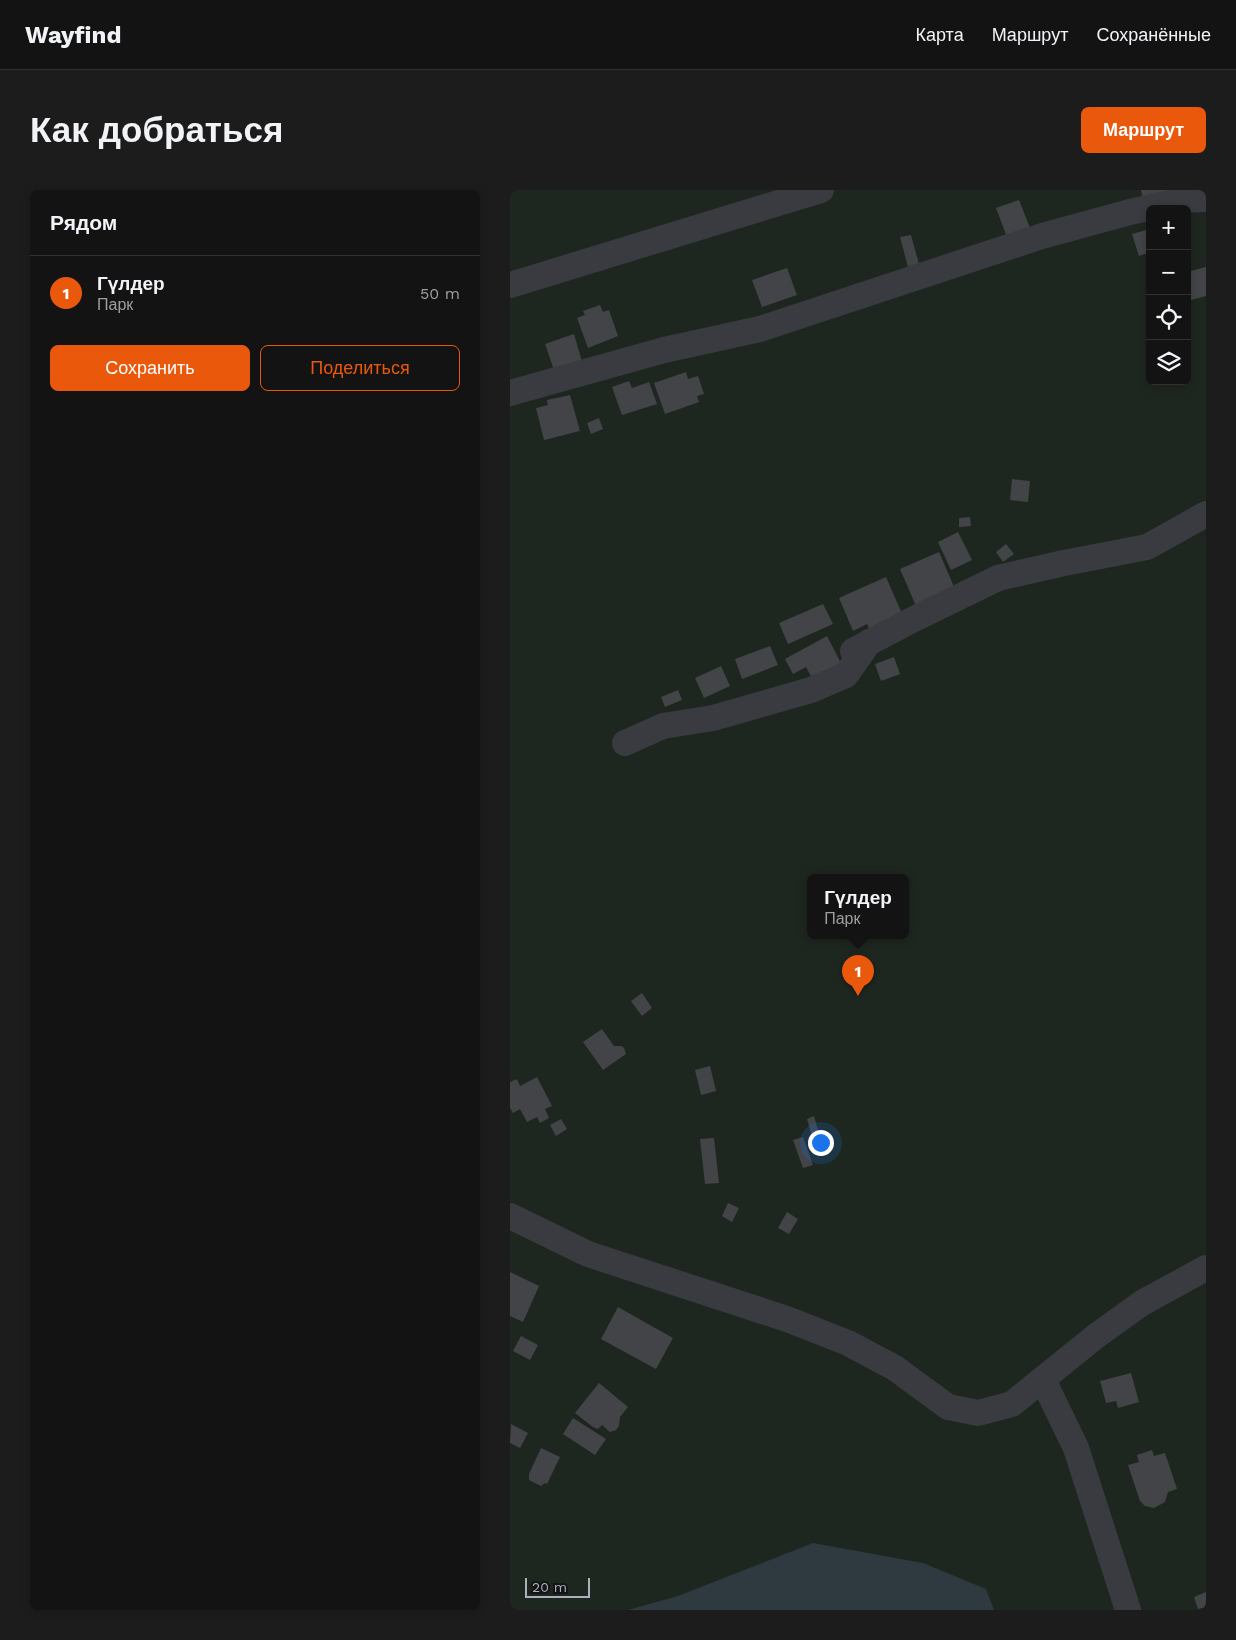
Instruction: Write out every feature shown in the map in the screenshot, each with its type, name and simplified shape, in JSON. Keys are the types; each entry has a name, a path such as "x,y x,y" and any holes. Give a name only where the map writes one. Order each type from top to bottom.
{"street":[{"path":"510,285 821,190"},
{"path":"510,393 664,350 760,329 1042,236 1112,216 1182,200 1206,199"},
{"path":"625,743 663,726 713,718 811,690 846,675 861,647 998,578 1147,547 1206,514"},
{"path":"510,1216 588,1254 787,1319 848,1342 895,1368 948,1407 978,1413 1012,1404 1096,1336 1142,1303 1206,1268"},
{"path":"1043,1380 1076,1448 1128,1610"}],"shaded area":[{"path":"510,190 1206,190 1206,1610 510,1610"},
{"path":"813,1543 923,1563 986,1589 994,1610 628,1610 678,1596"}],"building":[{"path":"1141,190 1182,190 1144,205"},
{"path":"1019,200 1030,228 1007,237 996,208"},
{"path":"1146,230 1146,253 1139,256 1132,234"},
{"path":"911,235 919,264 908,267 900,237"},
{"path":"1206,267 1206,296 1191,300 1191,271"},
{"path":"787,268 797,295 762,307 752,280"},
{"path":"600,305 603,312 609,310 618,336 588,348 577,318 585,315 583,311"},
{"path":"574,334 583,365 554,370 545,344"},
{"path":"686,372 688,379 698,376 704,394 697,396 699,402 665,414 654,383"},
{"path":"629,381 632,388 649,382 657,404 622,415 612,387"},
{"path":"570,395 580,431 544,440 536,408 548,405 547,400"},
{"path":"599,418 603,429 591,434 587,423"},
{"path":"1012,479 1030,481 1028,502 1010,500"},
{"path":"970,517 971,526 959,527 959,518"},
{"path":"958,532 972,560 951,570 938,542"},
{"path":"1006,544 1014,554 1003,562 996,552"},
{"path":"939,552 955,589 916,606 900,569"},
{"path":"886,577 903,616 870,631 867,624 853,631 839,598"},
{"path":"823,604 833,624 788,644 779,623"},
{"path":"827,636 843,667 814,682 806,667 793,674 785,659"},
{"path":"770,646 778,665 742,679 735,659"},
{"path":"894,657 900,674 881,681 875,664"},
{"path":"721,666 730,686 704,698 695,678"},
{"path":"678,690 682,700 665,707 661,697"},
{"path":"642,993 652,1008 642,1016 631,1001"},
{"path":"602,1029 614,1046 624,1048 626,1054 603,1070 583,1042"},
{"path":"710,1066 716,1091 701,1095 695,1070"},
{"path":"537,1077 552,1106 545,1109 549,1118 540,1123 537,1117 527,1122 520,1109 513,1113 510,1108 510,1082 517,1079 520,1086"},
{"path":"814,1116 819,1134 812,1137 807,1119"},
{"path":"561,1119 567,1129 556,1136 550,1125"},
{"path":"803,1137 813,1165 803,1168 793,1140"},
{"path":"714,1138 719,1183 705,1184 700,1139"},
{"path":"728,1203 739,1208 732,1222 722,1216"},
{"path":"787,1212 798,1219 789,1234 778,1228"},
{"path":"510,1272 539,1286 523,1322 510,1316"},
{"path":"618,1307 673,1338 656,1369 601,1339"},
{"path":"521,1336 538,1345 530,1360 513,1351"},
{"path":"1131,1373 1139,1402 1118,1408 1116,1401 1106,1403 1100,1381"},
{"path":"599,1383 628,1407 620,1417 619,1426 616,1430 610,1432 602,1425 598,1429 593,1427 575,1413"},
{"path":"573,1418 606,1439 595,1455 563,1434"},
{"path":"511,1424 528,1433 520,1448 510,1443"},
{"path":"541,1448 560,1457 547,1484 545,1483 541,1486 529,1480 529,1474"},
{"path":"1152,1450 1154,1456 1165,1453 1177,1489 1168,1492 1165,1502 1154,1508 1145,1506 1140,1501 1128,1465 1139,1462 1137,1455"},
{"path":"1206,1592 1206,1607 1198,1609 1194,1597"}],"place":[{"name":"Гүлдер","path":"858,996"}]}
